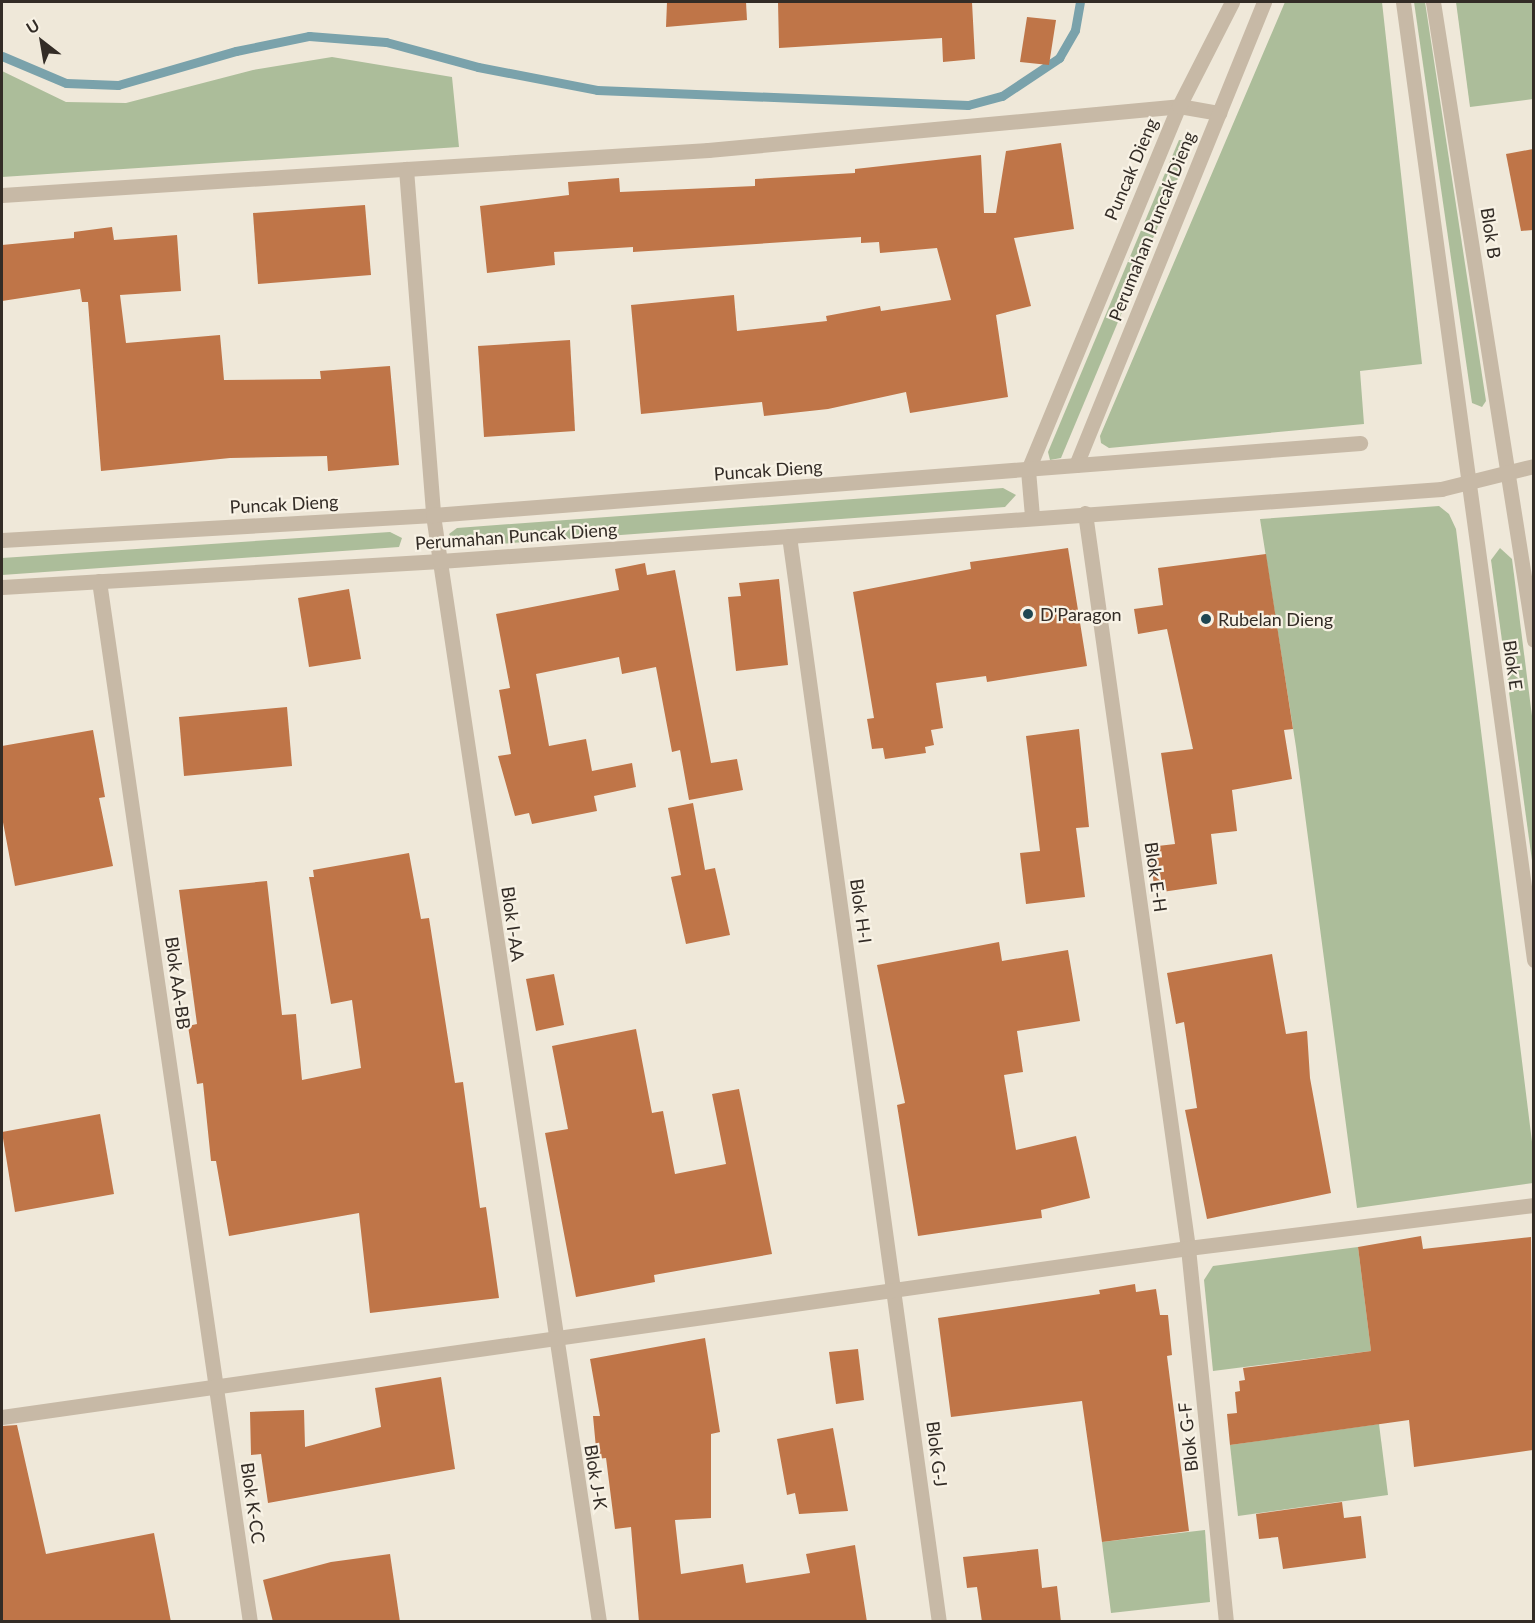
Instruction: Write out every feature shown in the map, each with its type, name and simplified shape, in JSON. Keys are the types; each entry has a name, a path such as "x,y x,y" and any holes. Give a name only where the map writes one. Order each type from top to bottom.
{"street":[{"name":"Puncak Dieng","path":"2,540 433,515 1028,470 1179,106 1232,2"},
{"name":"Perumahan Puncak Dieng","path":"1076,465 1264,2"},
{"name":"Blok E","path":"1402,2 1533,960"},
{"name":"Blok B","path":"1433,2 1509,472 1533,640"},
{"path":"2,195 708,150 1179,106 1219,113"},
{"name":"Blok I-AA","path":"406,169 433,515 555,1338"},
{"path":"1032,516 1028,470 1360,443"},
{"name":"Perumahan Puncak Dieng","path":"2,587 440,561 1032,516 1441,489 1533,466"},
{"name":"Blok E-H","path":"1084,513 1188,1248"},
{"name":"Blok H-I","path":"789,536 896,1292"},
{"name":"Blok AA-BB","path":"99,581 217,1390"},
{"path":"2,1418 217,1390 555,1338 896,1292 1188,1248 1533,1205"},
{"name":"Blok G-F","path":"1188,1248 1226,1622"},
{"name":"Blok G-J","path":"896,1292 939,1622"},
{"name":"Blok J-K","path":"555,1338 599,1622"},
{"name":"Blok K-CC","path":"217,1390 250,1622"}],"green space":[{"path":"1285,2 1382,2 1422,364 1360,371 1364,424 1109,448 1101,443 1100,436"},
{"path":"1414,2 1425,2 1486,401 1482,407 1472,403"},
{"path":"1456,2 1533,2 1533,99 1470,107"},
{"path":"332,57 452,77 459,147 2,177 2,71 66,102 126,103 253,70"},
{"path":"1179,140 1188,141 1190,150 1061,458 1050,460 1048,452"},
{"path":"1003,488 1016,495 1005,507 457,547 449,534 457,528"},
{"path":"1439,506 1449,514 1456,529 1533,1150 1533,1183 1357,1208 1296,747 1260,519"},
{"path":"390,532 402,538 399,547 2,575 2,558"},
{"path":"1500,548 1512,559 1533,724 1533,868 1491,560"},
{"path":"1358,1247 1371,1351 1213,1371 1204,1280 1213,1266"},
{"path":"1379,1424 1388,1495 1238,1516 1230,1445"},
{"path":"1205,1530 1210,1602 1111,1613 1102,1542"}],"building":[{"path":"667,2 746,2 747,20 666,27"},
{"path":"778,2 972,2 975,59 943,62 942,38 779,48"},
{"path":"1027,17 1056,20 1049,65 1020,62"},
{"path":"1061,143 1074,229 1014,238 1031,306 996,315 1008,397 910,413 906,392 828,409 764,416 762,402 641,414 631,305 734,295 737,331 827,321 826,316 880,306 881,311 951,300 937,248 880,253 879,242 861,243 861,237 633,252 633,247 554,252 555,265 487,273 480,206 569,195 568,182 619,178 620,192 755,186 755,179 855,173 855,169 981,155 984,213 996,213 1006,151"},
{"path":"1533,149 1533,230 1521,231 1506,154"},
{"path":"365,205 371,275 258,284 253,213"},
{"path":"112,227 114,240 177,235 181,291 120,295 126,343 220,335 224,380 321,379 320,371 390,366 399,465 328,471 327,456 230,458 101,471 88,302 82,302 80,289 2,301 2,245 74,238 74,232"},
{"path":"570,340 575,431 484,437 478,346"},
{"path":"1068,548 1087,666 987,682 986,676 936,683 943,728 931,730 934,745 925,747 926,753 885,759 883,748 872,749 867,719 874,718 853,592 971,569 970,562"},
{"path":"1266,554 1293,729 1284,730 1292,779 1232,790 1237,831 1211,834 1217,884 1155,893 1149,847 1175,844 1161,753 1193,749 1167,629 1138,634 1134,609 1163,605 1158,568"},
{"path":"645,563 647,575 675,570 711,763 737,759 743,790 689,800 680,750 672,752 656,667 622,674 619,657 536,674 549,746 586,739 592,771 632,763 636,787 594,796 597,811 532,824 529,813 515,816 498,756 511,754 499,690 510,688 496,614 619,590 615,569"},
{"path":"779,579 788,665 736,671 728,597 741,596 739,583"},
{"path":"349,589 361,659 309,667 298,598"},
{"path":"287,707 292,766 184,776 179,717"},
{"path":"1079,729 1089,827 1076,828 1085,897 1026,904 1020,853 1040,851 1026,736"},
{"path":"93,730 105,797 99,798 113,866 15,886 2,817 2,746"},
{"path":"693,803 705,870 715,868 730,935 686,944 671,877 681,875 668,808"},
{"path":"409,853 421,919 429,918 455,1083 463,1082 480,1208 486,1207 499,1298 370,1313 359,1213 229,1236 216,1161 211,1161 203,1083 197,1084 188,1026 197,1024 179,890 267,881 282,1015 296,1014 302,1080 361,1068 352,1000 331,1004 309,877 314,877 313,870"},
{"path":"999,942 1002,961 1068,950 1080,1021 1017,1031 1023,1072 1004,1075 1016,1150 1076,1136 1090,1198 1041,1210 1042,1218 918,1236 897,1105 905,1103 877,965"},
{"path":"1272,954 1286,1034 1307,1031 1310,1078 1331,1193 1207,1219 1185,1110 1197,1108 1184,1022 1176,1024 1167,973"},
{"path":"554,974 564,1025 536,1031 526,979"},
{"path":"636,1029 652,1113 663,1111 675,1174 726,1164 712,1094 739,1089 772,1254 654,1275 655,1282 576,1297 545,1133 568,1129 552,1046"},
{"path":"100,1114 114,1194 15,1212 2,1132"},
{"path":"1421,1236 1423,1249 1531,1237 1533,1450 1414,1467 1409,1420 1230,1445 1227,1414 1237,1413 1235,1392 1240,1391 1239,1381 1245,1380 1243,1368 1371,1351 1358,1247"},
{"path":"1135,1284 1136,1292 1156,1289 1160,1315 1168,1315 1172,1355 1167,1356 1189,1531 1102,1542 1082,1401 951,1417 938,1318 1100,1294 1099,1290"},
{"path":"705,1338 720,1432 711,1434 711,1518 675,1520 681,1574 743,1564 746,1583 810,1573 806,1554 855,1545 867,1622 639,1622 631,1527 615,1529 606,1458 597,1459 593,1416 600,1416 590,1359"},
{"path":"858,1349 864,1400 836,1404 829,1352"},
{"path":"441,1377 455,1469 268,1503 261,1454 251,1455 250,1412 304,1410 305,1447 381,1427 375,1388"},
{"path":"17,1425 46,1554 154,1533 171,1622 2,1622 2,1426"},
{"path":"833,1428 848,1511 799,1514 795,1493 787,1495 777,1439"},
{"path":"1342,1502 1344,1518 1361,1516 1366,1558 1283,1569 1278,1537 1259,1539 1256,1514"},
{"path":"1038,1549 1042,1588 1057,1586 1061,1622 982,1622 977,1587 967,1588 963,1557"},
{"path":"390,1554 400,1622 273,1622 263,1580 331,1562"}],"waterway":[{"path":"2,56 66,83 118,85 236,51 309,36 386,42 478,67 597,90 968,105 1002,96 1059,58 1075,30 1080,2"}],"place":[{"name":"D'Paragon","path":"1028,614"},
{"name":"Rubelan Dieng","path":"1206,619"}]}
